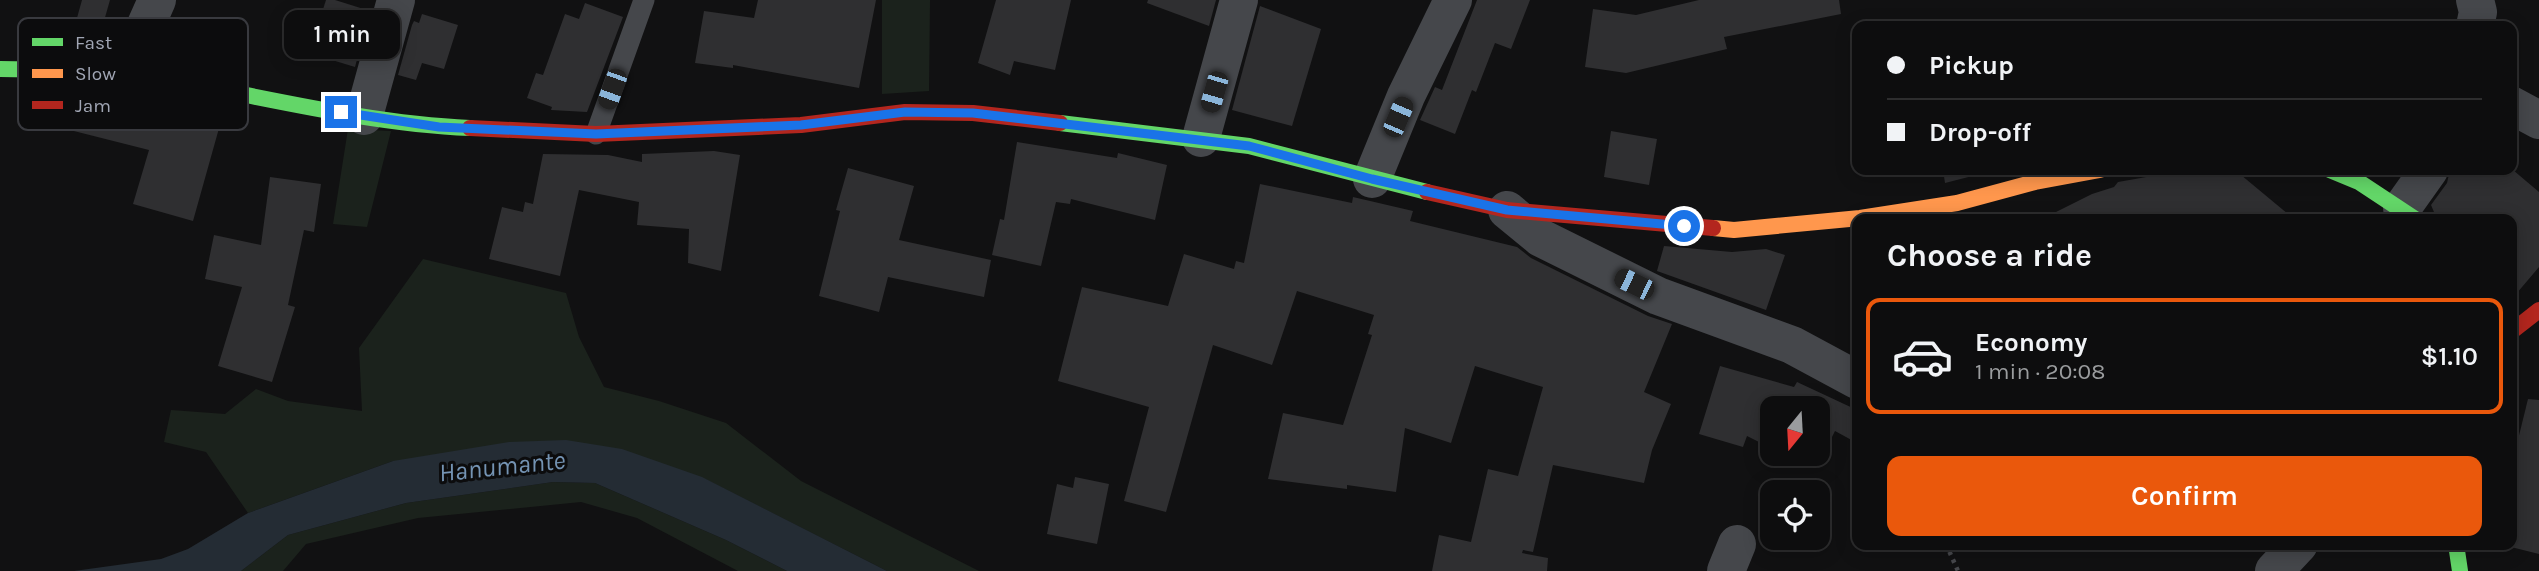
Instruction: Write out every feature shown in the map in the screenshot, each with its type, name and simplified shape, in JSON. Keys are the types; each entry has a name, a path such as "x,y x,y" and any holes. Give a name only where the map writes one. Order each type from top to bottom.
{"street":[{"path":"149,18 157,0"},
{"path":"364,116 396,0"},
{"path":"1201,138 1239,0"},
{"path":"1372,179 1406,96 1453,0"},
{"path":"2475,0 2478,12 2476,21"},
{"path":"0,69 18,69"},
{"path":"248,96 439,127 596,134 801,125 905,112 973,113 1201,138 1249,146 1372,179 1507,210 1734,230 1852,219"},
{"path":"2517,108 2539,120"},
{"path":"1886,214 1957,203 2073,175"},
{"path":"2342,175 2408,213 2427,175"},
{"path":"1507,210 1541,238 1658,296 1792,345 1852,377"},
{"path":"2517,324 2539,310"},
{"path":"2274,571 2293,550"},
{"path":"2457,550 2460,571"}],"lane":[{"path":"596,134 643,0"}],"path":[{"path":"1949,550 1958,571"}],"shaded area":[{"path":"882,0 930,0 929,91 882,94"},
{"path":"348,129 391,131 367,227 333,224"},
{"path":"423,259 566,293 579,337 604,387 659,401 726,423 801,481 979,571 887,571 705,479 393,461 248,513 206,452 164,442 171,410 225,414 256,389 288,401 362,411 359,348"},
{"path":"553,482 595,483 726,540 787,571 738,571 637,518 581,502 418,518 306,544 283,571 241,571 288,535 406,503"}],"water":[{"name":"Hanumante","path":"566,440 622,449 702,477 887,571 787,571 726,540 595,483 553,482 406,503 288,535 241,571 74,571 161,559 188,549 248,513 393,461 509,442"}],"building":[{"path":"82,0 110,0 105,18 77,18"},
{"path":"326,0 335,0 370,11 355,67 309,53"},
{"path":"758,0 876,0 859,88 733,65 733,68 695,63 704,11 754,18"},
{"path":"996,0 1071,0 1055,70 1014,61 1010,75 978,63"},
{"path":"1148,0 1216,0 1209,26 1147,3"},
{"path":"1477,0 1530,0 1511,49 1495,43 1476,92 1472,90 1455,134 1420,120 1435,87 1442,90"},
{"path":"1699,0 1839,0 1841,14 1724,37 1727,49 1626,73 1585,67 1593,9 1636,15"},
{"path":"585,3 623,17 587,112 551,110 552,107 527,98 536,73 543,75 565,14 579,19"},
{"path":"1260,6 1321,29 1292,126 1232,110"},
{"path":"422,14 458,25 444,69 422,63 416,80 398,75 412,25 414,21 419,23"},
{"path":"70,130 219,130 193,221 133,204 149,150"},
{"path":"1611,131 1657,139 1649,185 1604,177"},
{"path":"1017,142 1117,158 1118,153 1167,165 1155,220 1071,199 1070,204 1056,202 1041,266 992,255 1000,219 1004,220"},
{"path":"714,151 740,155 721,271 688,263 689,229 637,225 639,202 579,190 560,276 489,259 502,207 523,212 525,202 533,204 543,154 608,155 642,162 642,154"},
{"path":"848,168 914,186 899,240 991,260 984,297 888,277 879,312 819,296 840,211 836,210"},
{"path":"2517,173 2539,192 2539,267 2517,293 2517,214 2435,214 2431,205 2447,183 2449,175"},
{"path":"1944,175 1976,175 1945,183"},
{"path":"2158,175 2241,175 2288,214 2052,214 2092,194 2114,187 2118,182"},
{"path":"270,177 321,184 314,232 304,230 288,305 295,307 272,382 218,366 242,287 205,279 214,235 261,245"},
{"path":"1260,184 1352,203 1353,197 1413,211 1410,221 1517,247 1531,258 1648,316 1672,324 1644,392 1671,404 1652,450 1644,483 1553,465 1533,552 1523,550 1522,553 1548,558 1547,571 1432,571 1439,535 1471,542 1488,469 1518,476 1543,387 1475,366 1451,443 1405,428 1396,492 1268,479 1283,413 1343,425 1372,335 1368,334 1374,315 1297,291 1272,365 1213,345 1166,512 1124,501 1149,407 1058,381 1082,287 1168,306 1184,254 1234,269 1236,261 1244,263"},
{"path":"1664,246 1732,252 1766,249 1785,255 1766,310 1657,271"},
{"path":"1720,366 1794,387 1797,382 1827,396 1760,396 1760,442 1747,436 1743,447 1699,434"},
{"path":"1830,397 1852,408 1852,440 1835,431 1830,441"},
{"path":"2528,399 2539,400 2539,554 2517,548 2517,444"},
{"path":"1075,477 1109,484 1097,544 1047,534 1057,484 1073,488"}],"traffic: fast":[{"path":"0,69 18,69"},
{"path":"248,95 384,120 470,128"},
{"path":"1060,123 1249,146 1427,192"},
{"path":"2342,175 2359,182 2407,214"},
{"path":"2457,550 2460,571"}],"traffic: slow":[{"path":"1886,214 1957,203 2073,175"},
{"path":"1713,228 1734,230 1852,219"}],"traffic: jam":[{"path":"470,128 596,134 801,125 905,112 973,113 1060,123"},
{"path":"1427,192 1507,210 1713,228"},
{"path":"2517,327 2539,310"}],"route":[{"path":"341,112 439,127 596,134 801,125 905,112 973,113 1201,138 1249,146 1372,179 1507,210 1684,226"}]}
